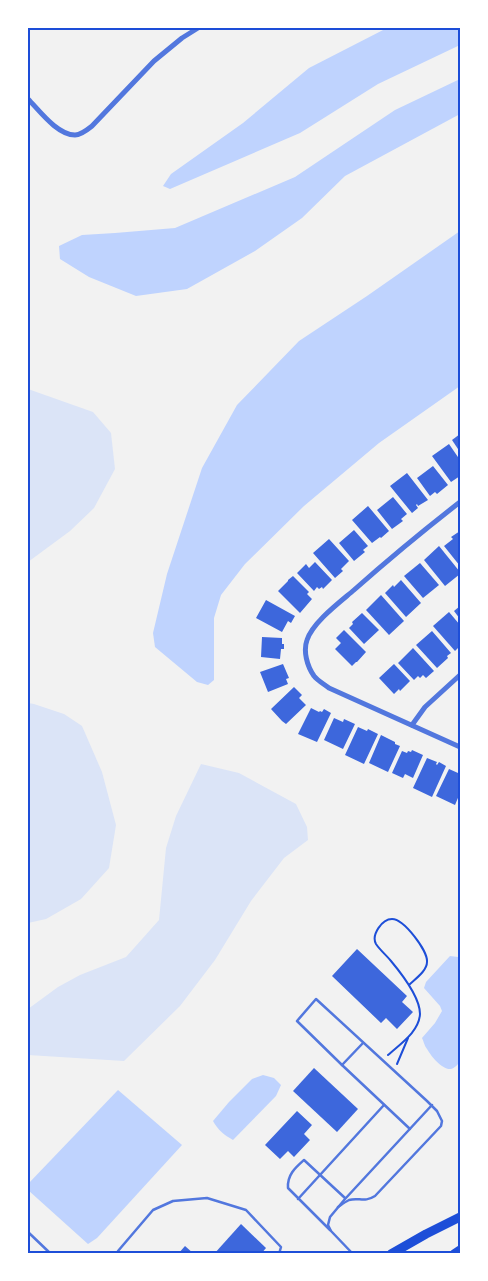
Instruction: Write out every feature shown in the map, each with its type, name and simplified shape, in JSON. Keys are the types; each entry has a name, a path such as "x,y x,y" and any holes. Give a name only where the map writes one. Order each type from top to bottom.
{"main road":[{"path":"391,1254 426,1234 460,1218"},
{"path":"454,1254 460,1250"}],"street":[{"path":"28,99 60,130 75,135 84,132 154,61 182,38 198,28"},
{"path":"460,502 334,607 317,624 307,639 306,654 308,666 314,677 329,688 460,747"},
{"path":"412,725 425,707 460,675"}],"lane":[{"path":"338,1207 351,1199 370,1200 375,1196 441,1126 442,1121 438,1111 316,999 297,1021 410,1129"},
{"path":"342,1065 363,1043"},
{"path":"298,1199 384,1105"},
{"path":"331,1231 328,1224 330,1217 338,1207 432,1106"},
{"path":"346,1199 304,1160 287,1180 288,1188 353,1254"},
{"path":"121,1254 118,1251 153,1210 173,1201 207,1198 246,1210 281,1247 279,1254"},
{"path":"28,1232 51,1254"}],"path":[{"path":"382,1060 409,1036 415,1028 420,1015 417,1002 408,985 391,960 379,949 375,942 374,936 385,921 392,919 400,922 412,933 426,956 425,969 408,985"},
{"path":"394,1071 409,1036"}],"shaded area":[{"path":"28,389 93,412 111,433 115,469 94,508 70,531 28,562"},
{"path":"28,703 64,714 82,726 102,772 116,825 109,868 81,899 46,919 28,923"},
{"path":"201,764 239,773 296,804 307,827 308,840 284,858 251,901 215,960 180,1006 124,1061 28,1055 28,1009 58,987 80,975 126,957 159,920 166,848 176,816"}],"water":[{"path":"387,28 460,28 460,45 378,84 300,133 170,189 163,186 171,174 243,123 309,68"},
{"path":"460,79 460,114 345,176 302,218 255,251 187,289 136,296 89,277 60,259 59,246 82,235 175,228 295,177 395,110"},
{"path":"460,231 460,386 379,443 304,506 245,564 221,595 214,618 214,680 208,685 197,682 155,647 153,633 167,574 202,468 237,405 299,341"},
{"path":"450,956 460,959 460,1062 455,1067 448,1069 434,1059 422,1038 435,1023 442,1011 440,1006 424,988 426,982"},
{"path":"263,1075 274,1078 281,1085 276,1096 233,1140 222,1132 213,1121 252,1079"},
{"path":"118,1090 182,1145 97,1238 88,1244 28,1190 28,1184"}],"building":[{"path":"460,434 460,452 452,440"},
{"path":"449,444 460,460 460,473 458,474 460,476 451,482 432,456"},
{"path":"433,466 448,485 437,494 435,492 430,496 417,478"},
{"path":"407,473 428,500 418,506 417,504 418,508 412,513 390,486"},
{"path":"393,497 407,514 401,519 403,521 392,529 377,510"},
{"path":"368,506 389,531 372,543 352,520"},
{"path":"354,530 368,546 363,550 365,552 354,561 339,543"},
{"path":"460,531 460,566 444,546 453,539 451,537"},
{"path":"329,539 349,561 341,569 343,571 335,578 313,553"},
{"path":"439,546 460,572 445,586 424,560"},
{"path":"315,562 332,580 323,589 322,587 319,589 317,587 314,591 297,573 306,564 309,568"},
{"path":"420,563 439,585 423,598 404,576"},
{"path":"293,576 309,592 307,594 312,599 300,613 278,591"},
{"path":"401,580 421,603 406,617 385,593"},
{"path":"381,595 404,621 389,635 366,610"},
{"path":"266,600 295,616 291,623 288,621 282,632 256,618"},
{"path":"460,606 460,619 454,611"},
{"path":"449,612 460,625 460,646 455,651 433,626"},
{"path":"362,613 379,630 364,644 349,628 353,624 352,622"},
{"path":"344,630 366,652 352,666 335,649 341,643 336,638"},
{"path":"432,631 451,653 437,668 416,645"},
{"path":"262,637 282,638 284,649 281,649 280,659 261,657"},
{"path":"413,648 434,671 426,678 423,675 420,678 418,676 414,680 398,663"},
{"path":"283,664 289,678 286,679 288,684 268,692 260,672"},
{"path":"394,664 410,681 394,694 379,678"},
{"path":"294,687 302,695 299,698 306,705 286,724 271,709"},
{"path":"311,708 319,712 322,712 324,709 331,713 317,742 298,734"},
{"path":"334,718 343,722 344,719 355,724 343,749 324,740"},
{"path":"358,727 378,734 364,764 345,755"},
{"path":"381,735 400,746 388,772 369,763"},
{"path":"412,750 423,755 413,778 405,774 403,778 392,773 402,751 407,753"},
{"path":"427,758 437,762 437,765 439,762 446,766 432,797 413,788"},
{"path":"449,769 460,772 460,793 455,805 436,796"},
{"path":"357,949 407,996 402,1002 413,1012 397,1029 386,1018 381,1023 332,976"},
{"path":"314,1068 358,1109 337,1132 293,1091"},
{"path":"297,1111 312,1125 304,1134 310,1140 294,1157 288,1151 280,1159 265,1145"},
{"path":"241,1224 266,1248 261,1254 214,1254"},
{"path":"185,1246 194,1254 178,1254"}]}
